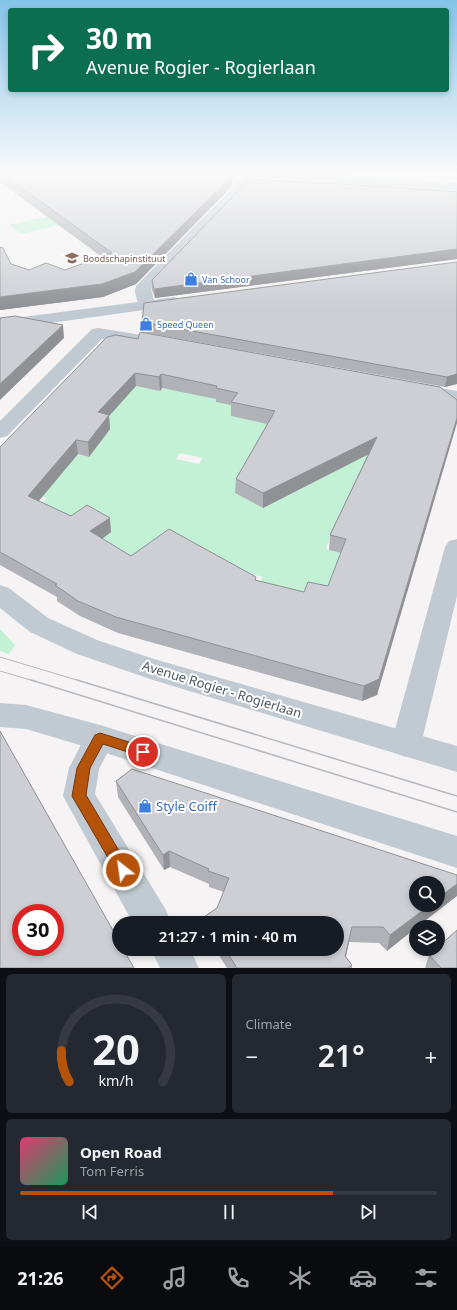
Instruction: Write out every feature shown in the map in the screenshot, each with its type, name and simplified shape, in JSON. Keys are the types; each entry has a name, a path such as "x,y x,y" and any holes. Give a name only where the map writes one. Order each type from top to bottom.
{"street":[{"path":"148,305 143,294 143,288 211,217"},
{"path":"0,325 190,300"},
{"path":"0,432 98,333 184,347"},
{"path":"410,388 457,397"},
{"path":"406,744 457,547"},
{"name":"Avenue Rogier - Rogierlaan","path":"0,594 39,625 87,647 160,671 457,759"},
{"path":"0,715 26,717 100,738 457,852"},
{"path":"100,738 84,768 79,796 150,916"},
{"path":"173,956 180,968"}],"green space":[{"path":"44,217 70,217 76,221 21,234 9,225"},
{"path":"132,386 173,390 213,398 239,407 275,424 235,493 263,508 335,471 393,435 330,538 326,549 353,556 346,572 305,603 252,600 263,577 247,573 123,579 24,516 47,498 42,497 63,451 89,457 110,429 99,426","holes":["180,453 203,458 199,464 176,459"]},
{"path":"0,629 15,645 9,654 0,651"}],"building":[{"path":"62,217 190,217 135,272 102,284 0,297 0,247 3,248 11,264 29,270 46,263 65,270 112,253"},
{"path":"213,217 457,217 457,249 154,289 152,280"},
{"path":"457,262 457,374 447,377 142,322 144,303"},
{"path":"15,316 63,325 0,384 0,318"},
{"path":"140,332 440,387 457,400 457,418 379,679 364,686 116,617 78,601 55,585 57,584 0,552 0,447 107,337 116,335 138,339","holes":["135,373 159,377 161,374 217,386 216,388 238,393 231,402 275,411 236,479 263,493 377,437 330,535 346,539 328,586 308,582 304,592 255,580 256,577 169,529 131,556 90,531 110,518 87,505 71,516 28,496 76,440 88,442 109,415 98,412"]},
{"path":"0,731 112,929 112,956 127,956 134,968 0,968"},
{"path":"132,769 457,875 457,884 445,893 445,876 409,876 409,912 421,912 390,935 383,927 352,927 345,956 352,965 348,968 237,968 229,956 344,956 344,916 205,916 217,908 229,878 208,871 209,869 169,851 163,855 116,781"},
{"path":"457,930 457,968 441,968 430,956 445,956 445,941"}],"tram line":[{"path":"0,657 80,681"},
{"path":"0,671 34,681"},
{"path":"31,680 457,812"},
{"path":"77,680 457,796"}],"place":[{"name":"Boodschapinstituut","path":"72,258"},
{"name":"Van Schoor","path":"191,279"},
{"name":"Speed Queen","path":"146,324"},
{"name":"Style Coiff","path":"145,806"}],"route":[{"path":"123,870 79,796 84,768 100,738 143,752"}]}
